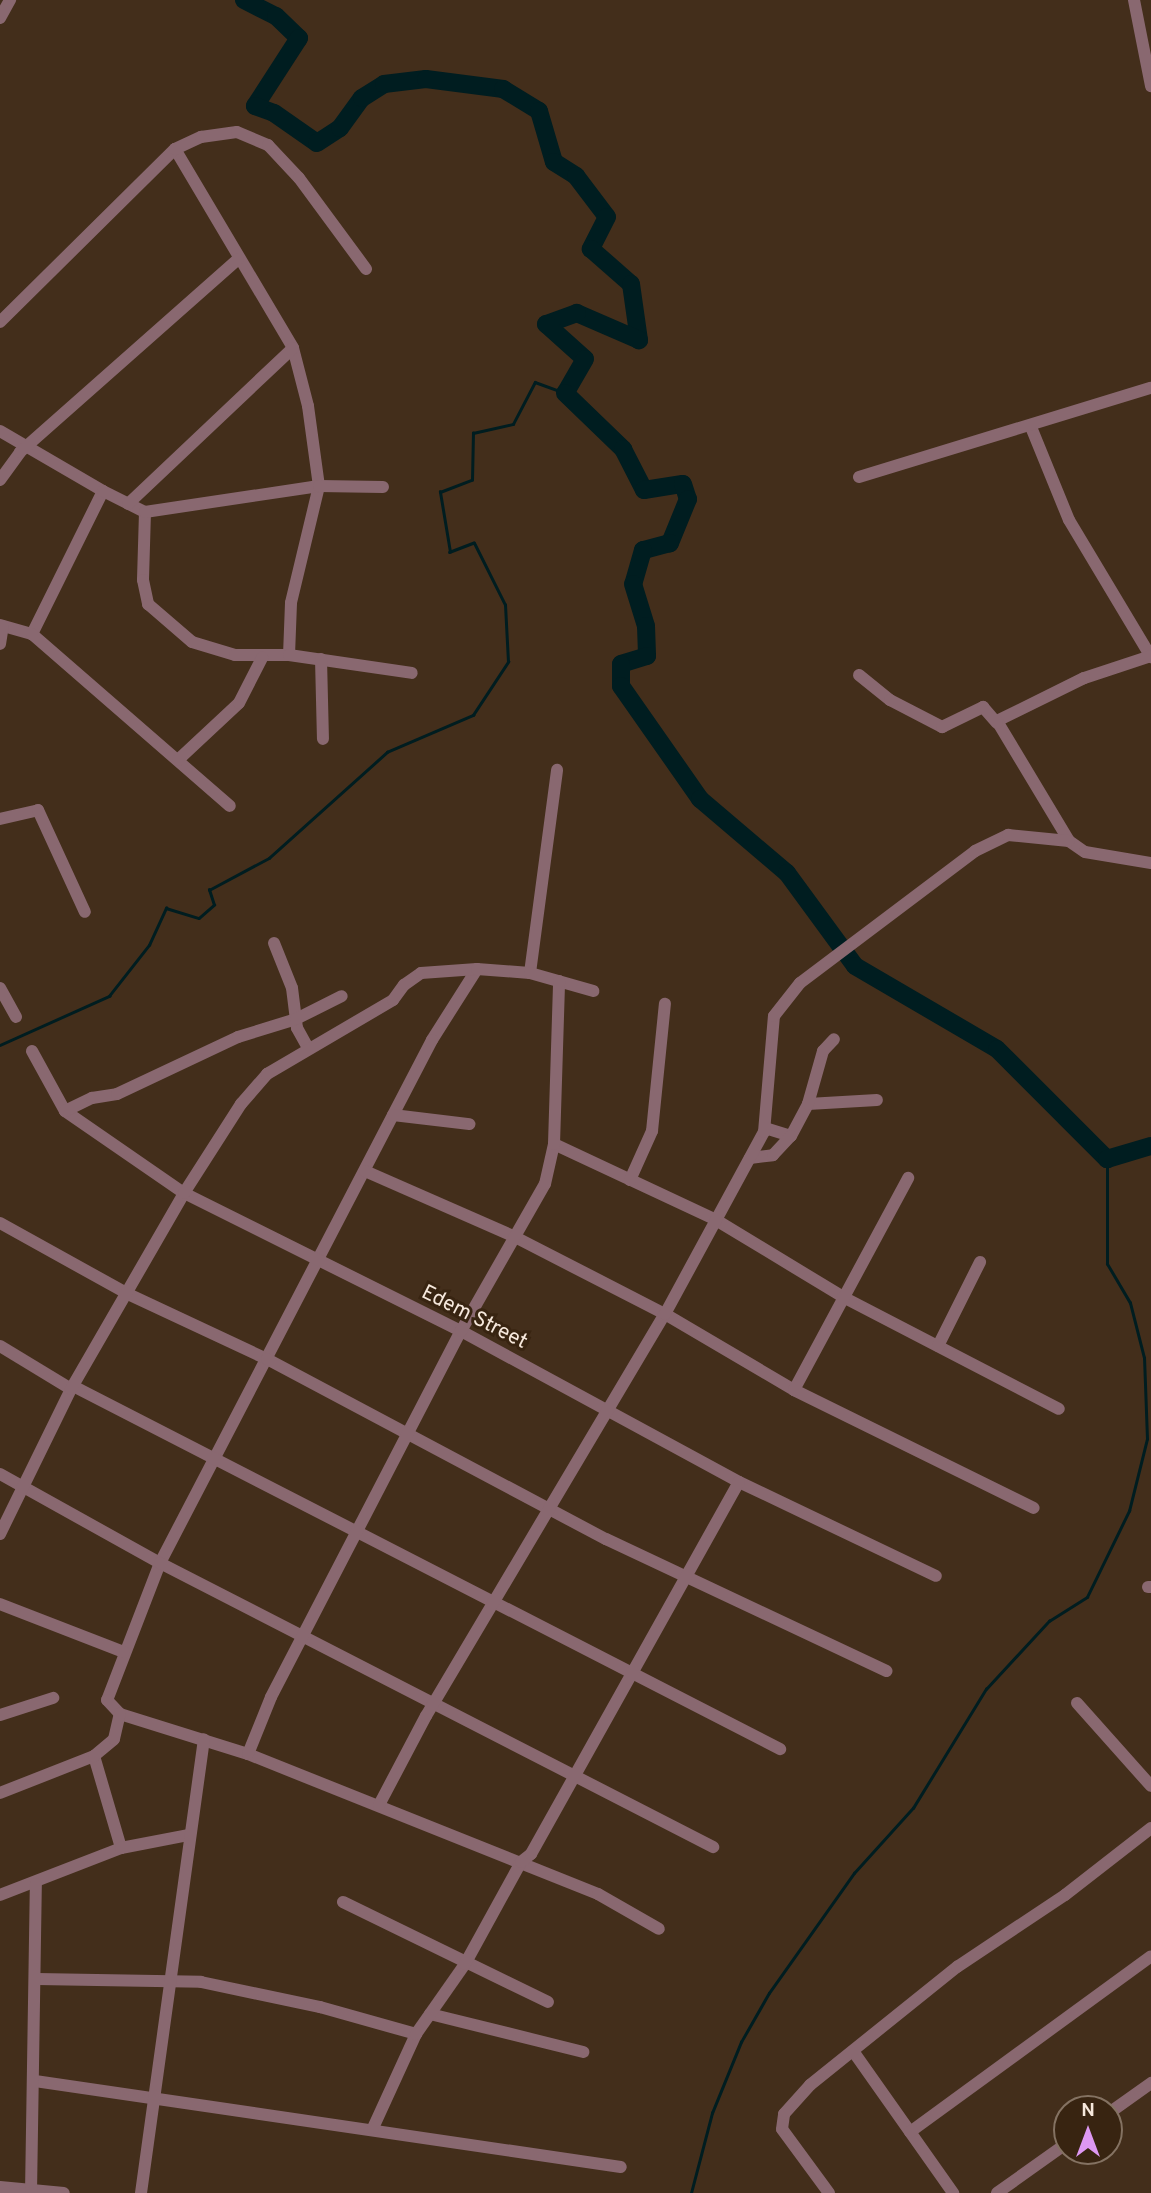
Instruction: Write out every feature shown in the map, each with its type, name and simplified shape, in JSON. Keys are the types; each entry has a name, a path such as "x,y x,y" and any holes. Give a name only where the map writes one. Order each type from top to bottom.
{"street":[{"path":"0,18 10,0"},
{"path":"1134,0 1151,86"},
{"path":"0,322 175,149 201,137 237,132 268,145 299,178 366,270"},
{"path":"175,149 293,348 319,485 291,603 289,655"},
{"path":"0,480 29,446 238,259"},
{"path":"128,504 293,348"},
{"path":"859,477 1031,427 1151,388"},
{"path":"997,723 1001,715 1051,692 1151,657 1069,520 1031,427"},
{"path":"0,431 103,491 145,512 319,485 383,487"},
{"path":"32,635 103,491"},
{"path":"145,512 144,580 148,604 192,642 262,658 289,655 412,673"},
{"path":"0,644 2,625 32,635 230,806"},
{"path":"178,760 239,703 262,658"},
{"path":"321,659 323,739"},
{"path":"859,675 890,700 942,727 983,707 997,723 1069,841 1085,852 1151,863"},
{"path":"530,973 557,770"},
{"path":"0,819 38,810 85,912"},
{"path":"379,1805 433,1705 496,1603 664,1314 750,1158 765,1128 774,1016 814,972 975,851 1008,835 1069,841"},
{"path":"274,943 292,988 296,1019 309,1048"},
{"path":"477,970 432,1040 160,1563 107,1700 120,1714 248,1754 521,1862 612,1900 659,1929"},
{"path":"0,1534 72,1388 184,1193 241,1104 267,1074 393,1000 404,985 421,973 477,970 530,973 593,991"},
{"path":"248,1754 271,1697 411,1436 461,1331 545,1184 554,1144 559,981"},
{"path":"0,988 16,1017"},
{"path":"65,1111 80,1102 127,1090 238,1037 296,1019 342,996"},
{"path":"630,1180 652,1130 666,1004"},
{"path":"750,1158 773,1155 791,1136 808,1104 819,1061 834,1039"},
{"name":"Edem Street","path":"32,1051 65,1111 184,1193 318,1263 461,1331 608,1408 739,1482 936,1576"},
{"path":"808,1104 877,1100"},
{"path":"393,1115 469,1124"},
{"path":"765,1128 791,1136"},
{"path":"554,1144 716,1220 843,1297 1059,1409"},
{"path":"365,1171 516,1237 664,1314 794,1390 1034,1508"},
{"path":"794,1390 908,1178"},
{"path":"0,1223 128,1294 267,1359 549,1509 685,1577 886,1671"},
{"path":"938,1346 980,1262"},
{"path":"0,1346 72,1388 634,1671 780,1749"},
{"path":"0,1474 160,1563 573,1779 713,1847"},
{"path":"373,2128 415,2034 465,1964 521,1862 531,1854 739,1482"},
{"path":"0,1604 124,1652"},
{"path":"0,1715 53,1698"},
{"path":"1077,1703 1151,1786"},
{"path":"0,1793 94,1756 114,1739 120,1714"},
{"path":"141,2193 172,1981 188,1835 204,1739"},
{"path":"94,1756 121,1848"},
{"path":"829,2193 782,2129 781,2119 810,2085 957,1967 1065,1895 1151,1828"},
{"path":"0,1895 36,1884 121,1848 188,1835"},
{"path":"31,2191 37,1979 36,1884"},
{"path":"343,1902 465,1964 548,2002"},
{"path":"910,2132 1151,1956"},
{"path":"37,1979 201,1982 320,2007 415,2034"},
{"path":"430,2014 583,2052"},
{"path":"853,2051 953,2193"},
{"path":"35,2081 373,2128 621,2167"},
{"path":"1123,2103 1151,2083"},
{"path":"997,2193 1053,2153"},
{"path":"0,2187 64,2193"}],"waterway":[{"path":"244,0 276,16 299,38 255,106 274,113 317,143 340,128 362,98 384,84 426,79 503,89 539,111 554,162 576,176 607,217 591,249 631,284 639,340 577,313 546,324 585,359 565,393 623,449 644,490 683,484 688,499 670,543 643,550 633,584 646,626 647,656 621,664 621,686 700,799 787,873 855,966 997,1049 1107,1159 1151,1146"},
{"path":"0,1045 109,996 149,945 166,908 199,918 214,905 209,890 269,858 387,752 473,715 508,662 505,605 474,543 450,552 440,492 472,480 473,433 513,424 535,382 565,393"},
{"path":"691,2193 712,2113 741,2042 769,1993 854,1873 913,1808 986,1689 1049,1621 1087,1597 1129,1511 1147,1439 1144,1358 1130,1303 1107,1264 1107,1159"}]}
